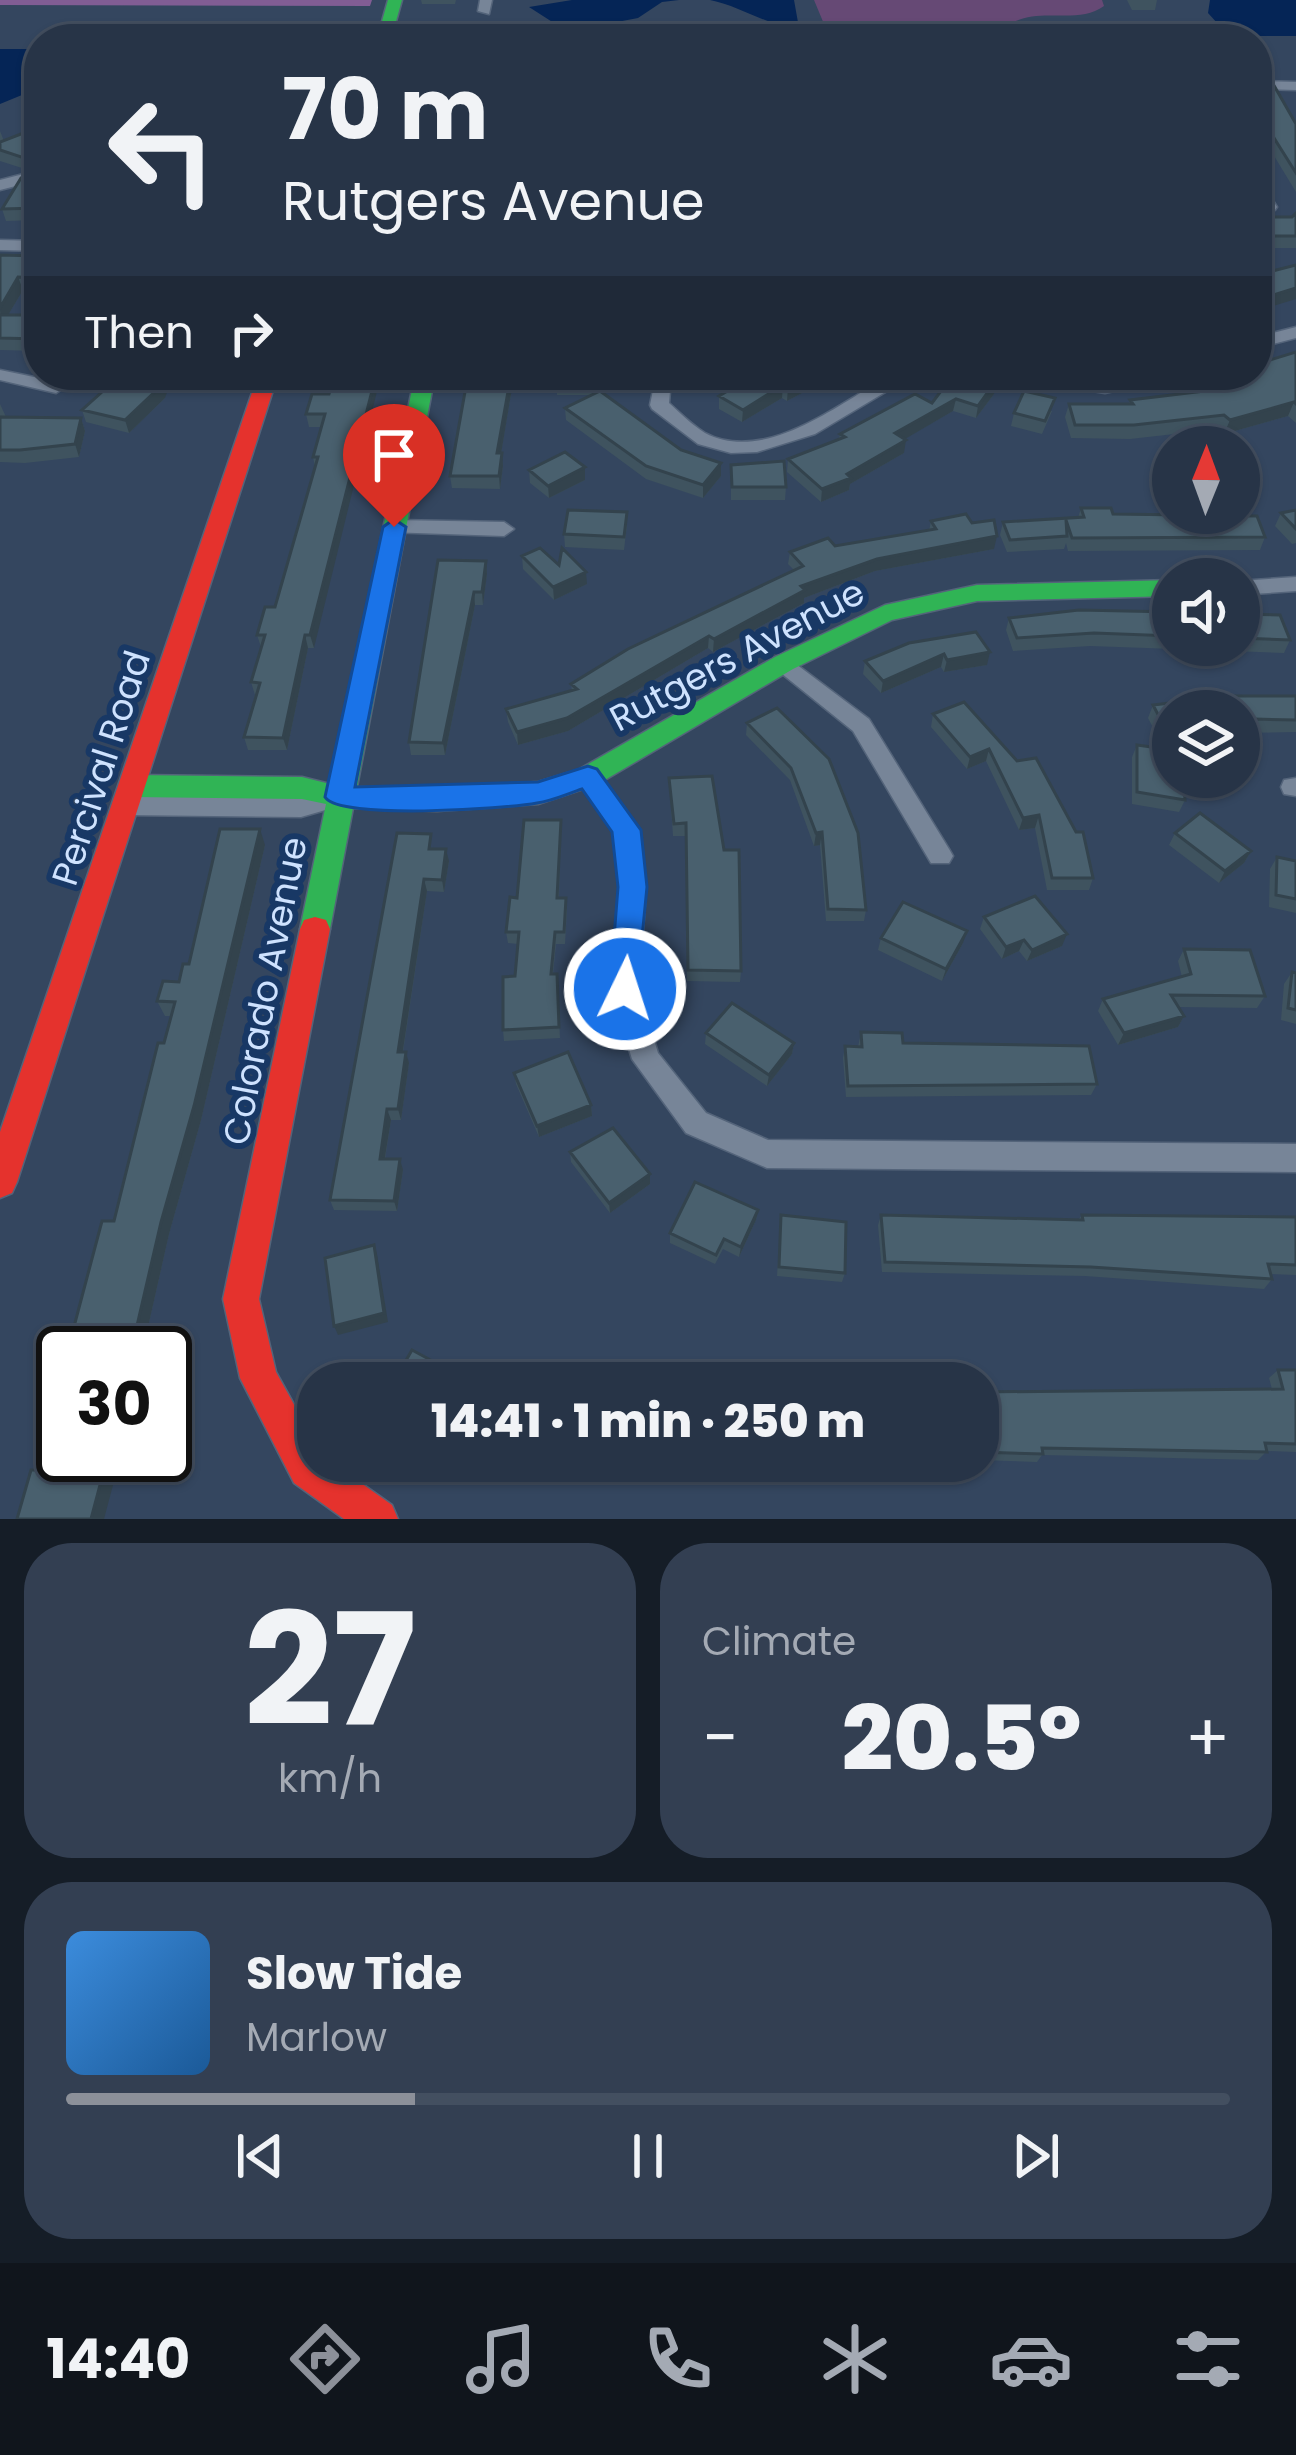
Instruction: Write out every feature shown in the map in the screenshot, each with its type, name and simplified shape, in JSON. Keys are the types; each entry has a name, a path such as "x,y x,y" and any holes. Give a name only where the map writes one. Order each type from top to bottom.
{"street":[{"name":"Percival Road","path":"0,1182 263,390"},
{"name":"Colorado Avenue","path":"378,1519 308,1469 259,1378 241,1299 422,390"},
{"path":"661,390 659,405 704,439 750,449 778,443 877,390"},
{"path":"394,527 504,529"},
{"path":"1260,587 1296,584"},
{"name":"Rutgers Avenue","path":"130,795 302,788 339,797 437,800 538,793 588,777 784,663 886,614 977,593 1152,589"},
{"path":"784,663 861,725 940,856"},
{"path":"588,777 626,830 633,887 625,989 646,1059 696,1123 767,1154 1296,1158"}],"shaded area":[{"path":"0,0 372,0 370,6 0,5"},
{"path":"814,0 1102,0 1104,6 1082,15 1032,16 1011,24 824,24"}],"water":[{"path":"572,0 679,0 662,2 638,18 606,24 555,24 529,7"},
{"path":"710,0 794,0 798,24 776,24"},
{"path":"1210,0 1296,0 1296,36 1272,36 1272,24 1218,24 1208,13"},
{"path":"0,49 24,49 24,94 0,104"}],"building":[{"path":"1272,82 1296,124 1296,173 1272,135"},
{"path":"24,133 24,156 0,150 0,142"},
{"path":"21,178 24,178 24,208 2,209"},
{"path":"1296,213 1296,236 1272,236 1272,217"},
{"path":"0,255 24,256 24,277 18,277 0,308"},
{"path":"1296,265 1296,288 1272,295 1272,271"},
{"path":"0,315 24,315 24,339 0,338"},
{"path":"1296,352 1296,404 1230,420 1224,415 1134,425 1075,425 1069,404 1133,404 1130,400 1194,390 1272,390 1272,359"},
{"path":"104,390 157,390 125,420 82,410"},
{"path":"330,390 372,390 310,635 305,635 283,738 244,737 260,683 251,682 265,635 257,635 265,607 275,607 318,457 313,457 325,414 306,414 312,394 329,394"},
{"path":"465,390 508,390 497,453 502,453 499,476 450,476"},
{"path":"729,390 775,390 743,410 719,396"},
{"path":"942,390 990,390 978,406 956,399 895,433 906,440 847,474 851,478 822,489 788,459 845,437 840,434 915,394 932,403"},
{"path":"600,391 681,450 721,463 703,485 646,466 565,408"},
{"path":"1024,391 1055,398 1045,421 1014,413"},
{"path":"0,417 81,418 75,444 0,450"},
{"path":"565,452 585,467 548,486 529,470"},
{"path":"784,461 786,487 732,487 731,465"},
{"path":"1081,508 1152,515 1152,534 1260,534 1260,524 1265,537 1072,538 1066,520 1067,536 1010,540 1003,522 1084,517"},
{"path":"568,510 627,512 624,537 564,534"},
{"path":"1296,510 1296,529 1281,513"},
{"path":"966,514 972,523 994,520 997,536 877,559 801,586 805,590 714,639 709,636 567,718 517,732 506,709 577,689 571,684 628,649 803,566 790,552 828,538 835,546 936,529 931,521"},
{"path":"540,548 559,565 562,548 586,572 553,587 522,556"},
{"path":"438,560 486,561 482,592 474,592 443,743 409,742"},
{"path":"1079,610 1152,612 1152,635 1017,638 1009,618"},
{"path":"1260,615 1280,615 1290,640 1260,639"},
{"path":"976,632 990,652 947,660 944,654 883,681 865,661 909,643"},
{"path":"1260,696 1296,696 1296,720 1260,719"},
{"path":"964,702 1017,761 1036,758 1076,832 1083,832 1093,878 1052,878 1039,815 1023,818 989,749 970,757 933,714"},
{"path":"777,708 829,759 858,833 866,910 828,909 822,832 816,833 791,768 747,723"},
{"path":"1137,745 1152,747 1152,794 1137,792"},
{"path":"712,776 724,850 739,850 741,971 688,970 686,823 674,824 669,778"},
{"path":"1200,813 1251,851 1225,871 1175,833"},
{"path":"524,820 561,820 557,898 566,898 564,932 555,932 551,974 557,974 559,1027 503,1030 503,977 515,976 519,932 506,932 510,897 517,898"},
{"path":"220,829 260,829 137,1326 74,1326 102,1221 114,1221 158,1043 164,1043 175,1002 157,1001 163,981 179,982 183,964 189,964"},
{"path":"397,833 431,834 429,849 446,849 442,880 424,879 398,1052 406,1052 398,1109 387,1109 380,1159 400,1159 394,1201 330,1200"},
{"path":"1277,857 1296,861 1296,899 1276,895"},
{"path":"1035,896 1067,934 1032,950 1024,940 1006,947 984,917"},
{"path":"903,902 967,931 946,969 881,938"},
{"path":"1184,949 1250,950 1265,996 1171,995 1184,1016 1124,1033 1103,999 1191,974"},
{"path":"1292,972 1296,973 1296,1010 1288,1008"},
{"path":"732,1003 794,1043 769,1075 706,1033"},
{"path":"861,1032 902,1033 903,1043 1089,1046 1097,1084 848,1086 845,1046 862,1047"},
{"path":"568,1052 591,1105 537,1126 514,1073"},
{"path":"613,1128 650,1174 609,1203 570,1152"},
{"path":"695,1182 758,1210 741,1247 724,1239 716,1255 670,1233"},
{"path":"781,1215 846,1222 845,1273 779,1267"},
{"path":"881,1215 1083,1220 1082,1215 1296,1217 1296,1265 1268,1264 1272,1279 1091,1267 885,1262"},
{"path":"374,1245 384,1313 334,1326 325,1258"},
{"path":"412,1350 434,1362 405,1362"},
{"path":"1278,1370 1296,1370 1296,1444 1265,1443 1267,1452 1042,1448 1043,1454 999,1453 999,1392 1283,1389"},
{"path":"31,1470 36,1470 36,1482 101,1482 91,1519 17,1519"}],"traffic: fast":[{"path":"388,24 395,0"},
{"path":"315,929 422,390"},
{"path":"133,786 302,788 339,797 437,800 538,793 588,777 784,663 885,613 977,593 1152,589"}],"traffic: jam":[{"path":"0,1182 263,390"},
{"path":"315,929 241,1299 259,1378 308,1469 378,1519"}],"route":[{"path":"394,527 339,797 437,800 538,793 588,777 626,830 633,887 625,989"}]}
